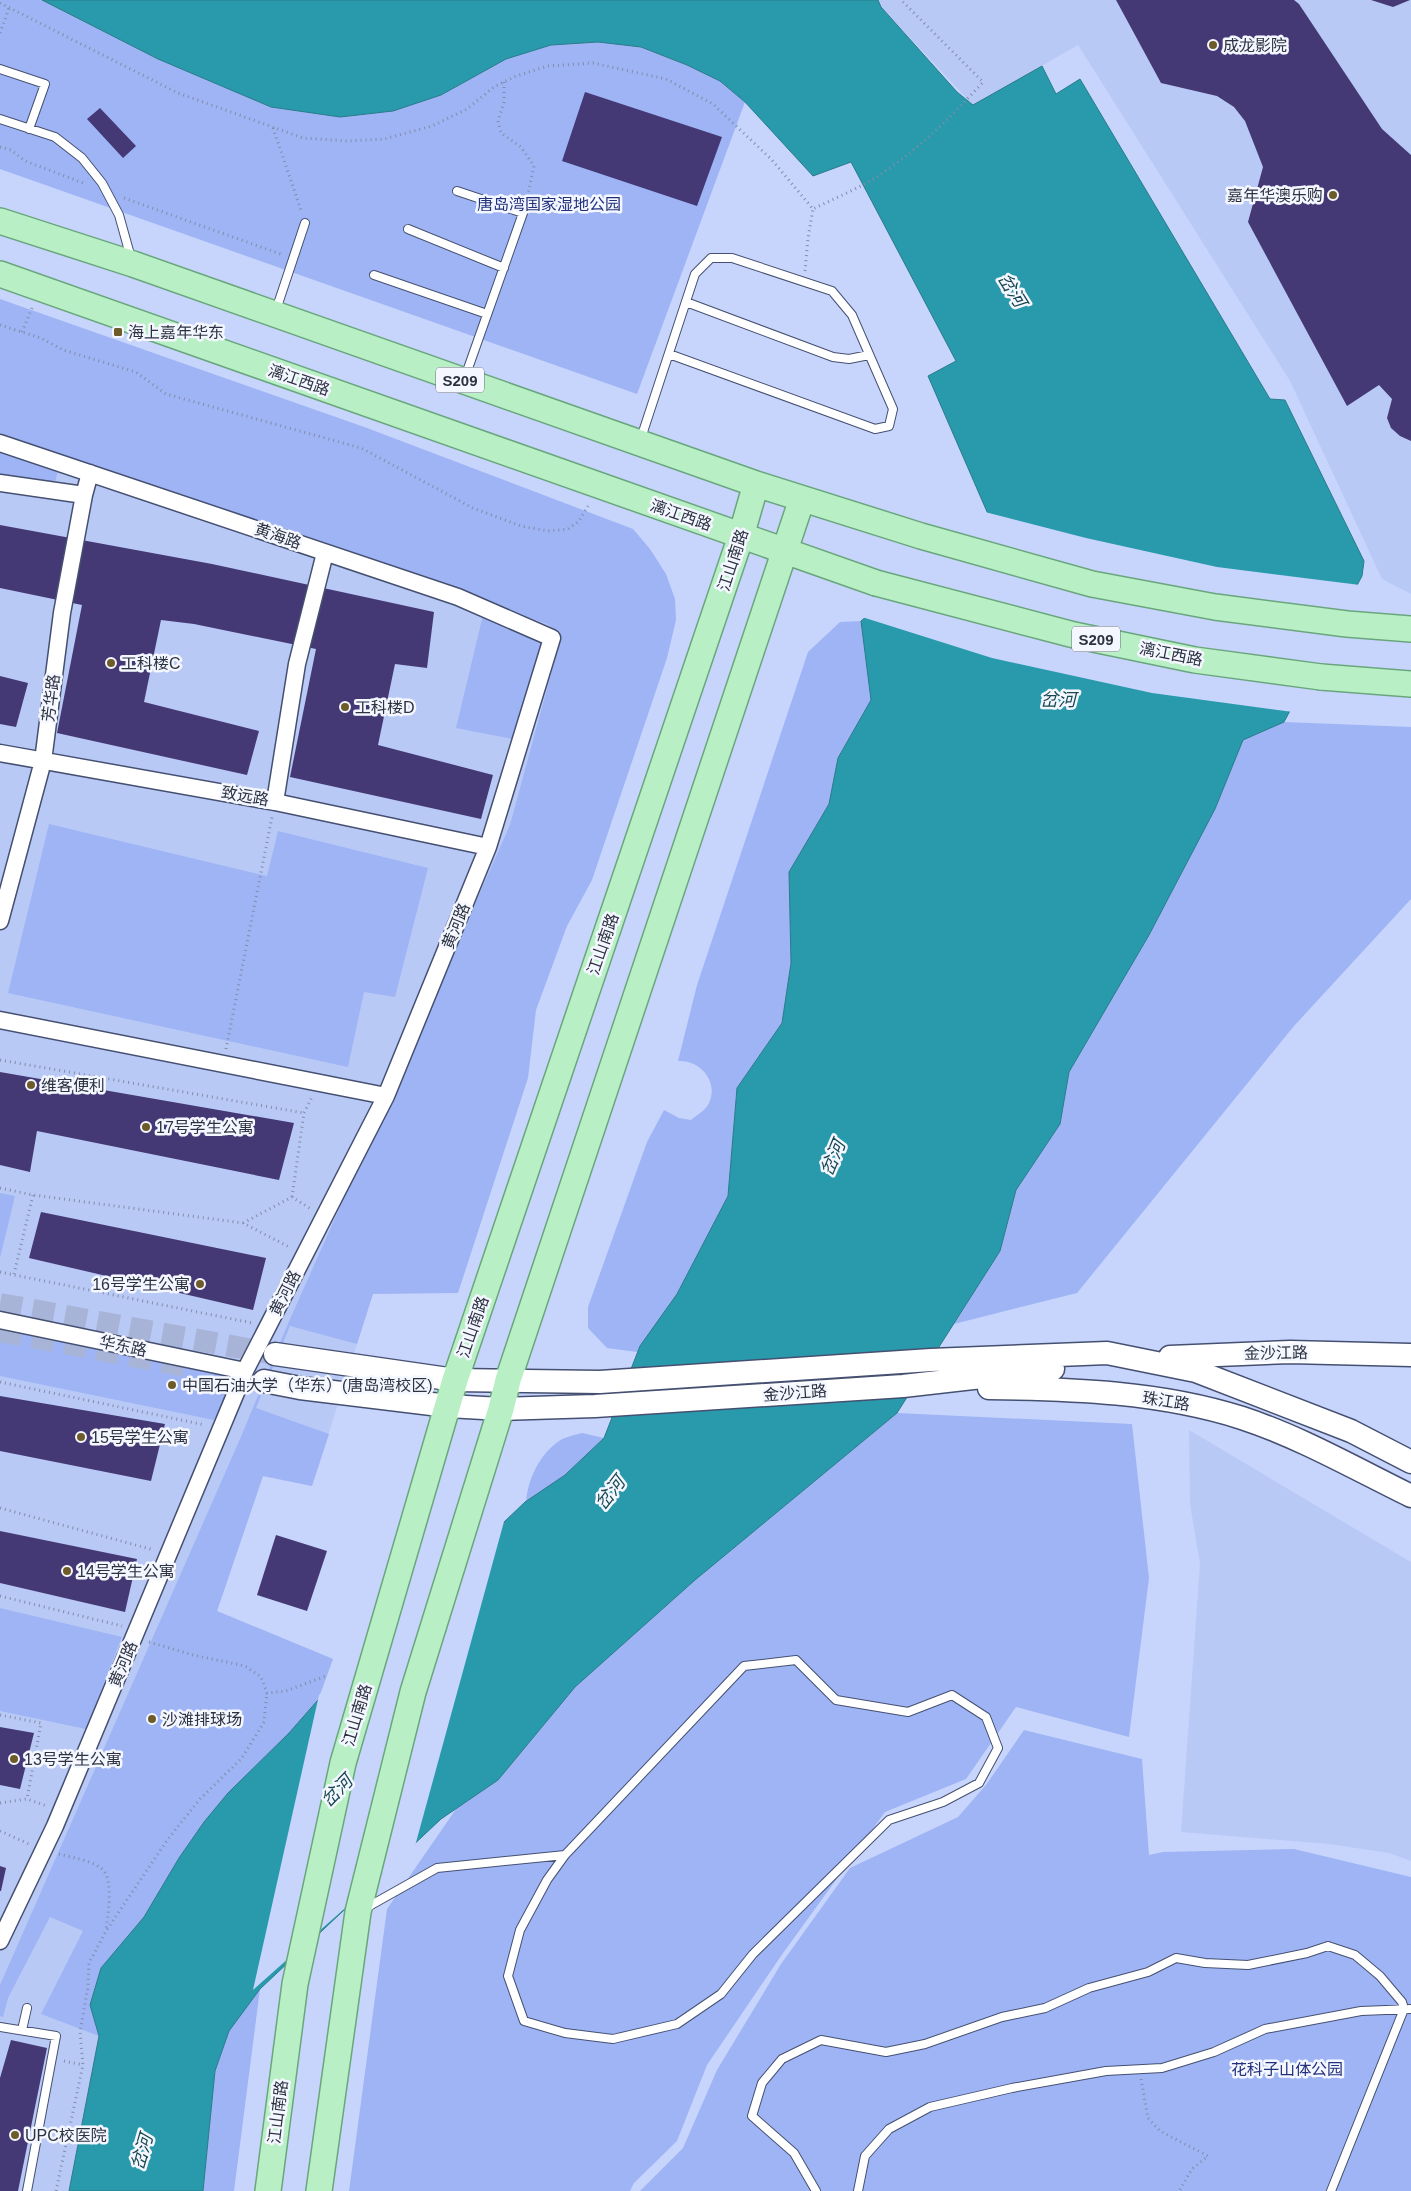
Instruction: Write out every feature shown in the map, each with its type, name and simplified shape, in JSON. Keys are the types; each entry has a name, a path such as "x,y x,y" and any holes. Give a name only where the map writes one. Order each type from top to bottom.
{"main road":[{"name":"S209","path":"0,221 133,264 756,484 920,536 1092,584 1215,607 1348,624 1411,629"},
{"name":"漓江西路","path":"0,274 876,583 1074,635 1195,660 1321,677 1411,684"},
{"name":"江山南路","path":"268,2191 295,1984 343,1764 455,1380 741,536 756,484"},
{"path":"319,2191 359,1907 413,1692 501,1409 508,1380 802,499"},
{"name":"金沙江路","path":"254,1376 300,1388 448,1406 501,1409 595,1406 903,1386 1140,1358 1290,1352 1411,1355"},
{"name":"金沙江路","path":"275,1354 455,1380 600,1382 931,1360 1107,1353 1140,1358"},
{"path":"1139,1396 1140,1358 1196,1370 1256,1392 1351,1431 1411,1462"},
{"name":"珠江路","path":"903,1386 1034,1388 1139,1396 1191,1404 1242,1418 1303,1443 1411,1496"}],"street":[{"name":"黄海路","path":"0,443 458,596 552,638"},
{"name":"芳华路","path":"0,921 43,761 62,613 84,495 90,473"},
{"path":"0,483 84,495"},
{"path":"275,802 297,664 326,553"},
{"name":"黄河路","path":"0,1941 61,1811 221,1428 254,1376 268,1326 386,1096 488,847 552,638"},
{"name":"致远路","path":"0,752 275,802 488,847"},
{"path":"0,1020 386,1096"},
{"name":"华东路","path":"0,1320 254,1376"}],"lane":[{"path":"0,69 45,84 29,128"},
{"path":"0,119 55,137 82,158 106,191 119,214 133,264"},
{"path":"457,191 523,213 463,381"},
{"path":"275,315 305,223"},
{"path":"408,229 504,268"},
{"path":"639,442 696,274 712,258 732,258 832,290 852,315 893,409 889,426 875,429 669,354"},
{"path":"374,275 487,314"},
{"path":"686,302 833,356 849,359 869,355"},
{"path":"359,1907 437,1868 565,1855 744,1666 796,1660 836,1700 908,1712 952,1695 986,1717 998,1748 979,1783 943,1802 889,1820 753,1954 721,1994 677,2024 613,2039 564,2033 524,2021 508,1976 520,1930 547,1880 565,1855"},
{"path":"816,2191 794,2153 752,2116 762,2083 782,2059 821,2040 886,2052 924,2044 1002,2017 1045,2008 1089,1988 1148,1972 1176,1958 1248,1965 1308,1953 1328,1946 1355,1955 1380,1976 1408,2009"},
{"path":"22,2030 27,2008"},
{"path":"858,2191 865,2156 889,2129 930,2107 1012,2088 1106,2071 1162,2068 1214,2052 1265,2029 1361,2011 1408,2009"},
{"path":"1331,2191 1408,2009"},
{"path":"0,2027 56,2036 27,2191"}],"path":[{"path":"813,209 883,173 946,121 983,82 901,0"},
{"path":"0,3 178,92 303,138 347,141 384,139 432,126 468,109 494,87 548,66 593,63 666,79 713,104 772,160 813,209 804,282"},
{"path":"0,33 10,8"},
{"path":"504,82 504,102 498,121 501,134 521,147 534,166 523,213"},
{"path":"273,128 305,223"},
{"path":"0,147 11,150 25,161 293,258"},
{"path":"22,332 33,305"},
{"path":"0,325 41,338 63,350 136,372 166,394 361,448 473,508 522,526 548,531 568,529 579,521 588,506"},
{"path":"222,1064 275,802"},
{"path":"0,1060 304,1113"},
{"path":"292,1197 304,1113 320,1083"},
{"path":"0,1188 33,1195 243,1223 305,1255"},
{"path":"14,1274 33,1195"},
{"path":"292,1197 324,1218"},
{"path":"243,1223 292,1197"},
{"path":"0,1272 268,1326"},
{"path":"0,1382 221,1428"},
{"path":"0,1508 169,1554"},
{"path":"0,1596 136,1634 193,1655 244,1666 261,1677 266,1693 264,1722 242,1758 200,1799 168,1839 106,1931 89,1963 88,1987 80,2032 83,2065 56,2191"},
{"path":"266,1693 286,1691 326,1676"},
{"path":"0,1715 41,1723 27,1799"},
{"path":"0,1803 27,1799 61,1811"},
{"path":"0,1831 44,1850 93,1863 104,1871 110,1908 106,1931"},
{"path":"52,2058 83,2065"},
{"path":"1140,2069 1148,2118 1160,2131 1208,2156 1192,2169 1179,2191"}],"shaded area":[{"path":"878,0 1411,0 1411,594 1382,579 1290,381 1078,45 973,105 881,7"},
{"name":"中国石油大学（华东）(唐岛湾校区)","path":"0,405 589,612 312,1486 263,1476 217,1611 333,1659 318,1700 99,2036 69,2191 0,2191"},
{"path":"1189,1430 1411,1562 1411,1861 1389,1853 1329,1844 1181,1832 1200,1564 1190,1504"}],"green space":[{"name":"唐岛湾国家湿地公园","path":"0,0 42,0 158,59 271,107 340,117 441,95 506,59 551,45 598,42 641,47 687,65 720,81 745,102 637,394 0,169"},
{"path":"0,299 367,428 633,529 650,549 666,574 675,599 676,620 667,658 592,880 567,926 536,1010 528,1078 458,1293 373,1294 357,1344 290,1326 256,1408 329,1434 312,1486 263,1476 217,1611 333,1659 318,1700 289,1733 228,1793 204,1822 179,1858 144,1917 101,1968 90,2005 99,2036 41,2014 83,1931 50,1917 8,1998 3,2017 0,2016 0,1985 240,1439 287,1326 510,825 560,641 560,633 547,624 0,438"},
{"path":"0,452 58,471 53,489 0,476"},
{"path":"483,615 545,641 512,739 456,728"},
{"path":"861,621 871,700 838,758 829,804 789,872 791,963 782,1023 737,1088 728,1196 677,1294 637,1352 607,1348 588,1328 588,1307 647,1142 664,1110 679,1118 691,1120 706,1108 709,1103 711,1087 706,1073 694,1064 678,1061 697,985 808,652 840,622"},
{"path":"1284,722 1411,727 1411,899 1294,1026 1077,1293 954,1324 1000,1251 1016,1190 1060,1124 1069,1072 1149,935 1215,809 1243,740"},
{"path":"49,824 267,876 278,831 428,868 395,997 364,992 348,1067 8,993"},
{"path":"0,1193 15,1196 0,1258"},
{"path":"0,1329 234,1378 214,1420 0,1376"},
{"path":"897,1413 1132,1424 1149,1578 1129,1737 1016,1707 966,1779 885,1812 781,1956 707,2065 677,2141 634,2183 630,2191 349,2191 387,1909 456,1809 498,1780 575,1687 695,1580"},
{"path":"582,1433 604,1438 565,1475 526,1502 532,1476 540,1460 561,1440"},
{"path":"0,1608 122,1637 86,1729 0,1711"},
{"name":"花科子山体公园","path":"1024,1730 1142,1759 1149,1855 1163,1852 1294,1849 1411,1877 1411,2191 640,2191 683,2148 717,2070 781,1964 850,1868 958,1817 986,1785"},
{"path":"260,1989 234,2191 203,2191 215,2071 229,2031"}],"water":[{"name":"岔河","path":"42,0 878,0 881,7 957,92 973,105 1042,66 1056,94 1080,79 1270,399 1285,400 1364,561 1362,576 1284,722 1243,740 1215,809 1149,935 1069,1072 1060,1124 1016,1190 1000,1251 897,1413 695,1580 575,1687 498,1780 441,1819 260,1989 229,2031 215,2071 203,2191 69,2191 99,2036 90,2005 101,1968 144,1917 179,1858 204,1822 228,1793 289,1733 318,1700 525,1502 565,1475 604,1438 640,1346 677,1294 728,1196 737,1088 782,1023 791,963 789,872 829,804 838,758 871,700 861,621 988,514 928,376 956,361 851,162 813,176 745,102 720,81 687,65 641,47 598,42 551,45 506,59 441,95 393,111 340,117 271,107 158,59"}],"pier":[{"path":"985,512 1086,538 1217,567 1360,585 1293,712 1152,693 992,658 862,617 985,514"},
{"path":"505,1518 415,1846 253,1990 319,1695"}],"building":[{"name":"嘉年华澳乐购","path":"1116,0 1294,0 1299,4 1382,129 1411,155 1411,441 1400,436 1391,428 1387,418 1392,399 1379,385 1347,406 1248,222 1263,167 1245,121 1234,107 1217,96 1161,83"},
{"path":"1371,0 1410,0 1393,7"},
{"path":"585,92 722,137 697,206 562,161"},
{"path":"100,108 136,146 123,158 87,119"},
{"path":"0,525 212,564 434,612 427,668 395,664 378,745 493,775 481,819 290,777 316,649 194,624 161,620 144,702 259,731 247,775 57,733 82,605 0,588"},
{"path":"0,676 28,683 16,727 0,724"},
{"name":"17号学生公寓","path":"0,1072 294,1123 279,1180 37,1131 30,1172 0,1165"},
{"name":"16号学生公寓","path":"41,1212 266,1258 253,1310 29,1258"},
{"name":"15号学生公寓","path":"0,1396 165,1424 151,1481 0,1451"},
{"name":"14号学生公寓","path":"0,1531 137,1559 125,1612 0,1583"},
{"path":"276,1535 327,1551 307,1611 257,1595"},
{"name":"13号学生公寓","path":"0,1727 34,1733 20,1789 0,1785"},
{"path":"0,1866 6,1868 1,1891 0,1891"},
{"name":"UPC校医院","path":"11,2040 47,2048 18,2191 0,2191 0,2078"}],"tunnel":[{"path":"0,1304 275,1354"},
{"path":"0,1331 191,1367"}],"place":[{"name":"成龙影院","path":"1213,45"},
{"name":"嘉年华澳乐购","path":"1333,195"},
{"name":"海上嘉年华东","path":"118,332"},
{"name":"工科楼C","path":"111,663"},
{"name":"工科楼D","path":"345,707"},
{"name":"维客便利","path":"31,1085"},
{"name":"17号学生公寓","path":"146,1127"},
{"name":"16号学生公寓","path":"200,1284"},
{"name":"中国石油大学（华东）(唐岛湾校区)","path":"172,1385"},
{"name":"15号学生公寓","path":"81,1437"},
{"name":"14号学生公寓","path":"67,1571"},
{"name":"沙滩排球场","path":"152,1719"},
{"name":"13号学生公寓","path":"14,1759"},
{"name":"UPC校医院","path":"15,2135"}]}
